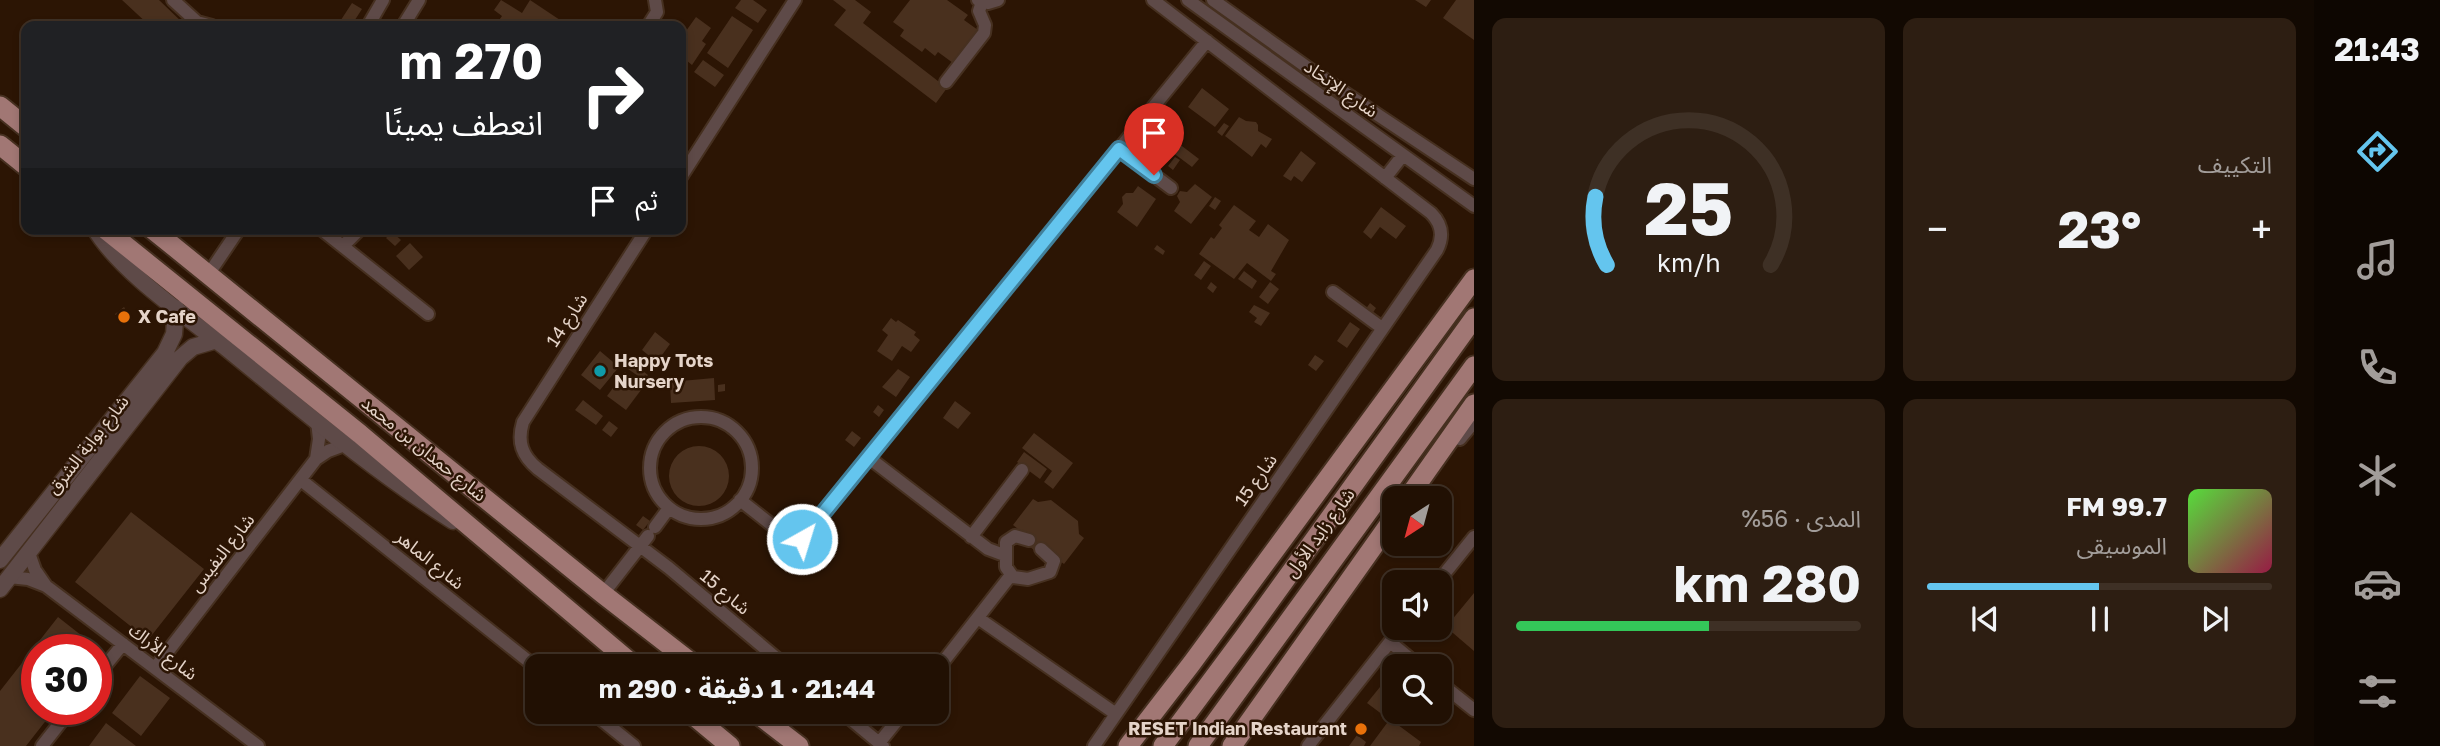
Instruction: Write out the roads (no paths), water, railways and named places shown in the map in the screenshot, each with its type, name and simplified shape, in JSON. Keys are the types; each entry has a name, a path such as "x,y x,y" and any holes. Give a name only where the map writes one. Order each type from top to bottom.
{"main road":[{"path":"0,106 21,123"},
{"path":"0,145 21,162"},
{"name":"شارع حمدان بن محمد","path":"112,235 349,426 621,654"},
{"name":"شارع حمدان بن محمد","path":"159,235 680,654"},
{"path":"1128,746 1474,279"},
{"name":"شارع زايد الأول","path":"1163,746 1474,318"},
{"name":"شارع زايد الأول","path":"1198,746 1474,366"},
{"path":"1415,486 1474,404"},
{"path":"1232,746 1382,534"},
{"path":"703,724 730,746"},
{"path":"771,724 799,746"}],"street":[{"path":"173,0 196,21"},
{"path":"371,21 383,0"},
{"path":"406,21 419,0"},
{"path":"651,21 657,12 655,0"},
{"path":"686,169 795,0"},
{"path":"946,82 985,31 985,25 979,15 980,1 990,3 998,0"},
{"path":"1153,0 1385,178 1403,155"},
{"name":"شارع الإتحَاد","path":"1188,0 1474,206"},
{"name":"شارع الإتحَاد","path":"1213,0 1474,179"},
{"path":"740,500 791,540 799,541 1206,41"},
{"path":"1119,149 1171,188"},
{"name":"شارع 15","path":"1094,746 1437,250 1442,231 1437,219 1385,178"},
{"path":"100,235 118,258 176,308 317,421 427,505 487,541"},
{"path":"208,275 235,235"},
{"path":"329,235 428,314"},
{"path":"343,246 353,235"},
{"name":"شارع 14","path":"520,431 528,413 643,235"},
{"path":"1333,292 1382,328"},
{"name":"شارع بوابة الشرق","path":"0,560 165,353 174,334 176,308"},
{"name":"شارع بوابة الشرق","path":"5,583 180,358 193,347 217,340"},
{"path":"696,417 725,423 740,435 752,463 752,473 750,483 740,500 725,513 706,518 687,517 669,508 656,492 650,474 652,454 661,436 686,419 696,417"},
{"path":"316,459 319,439 317,421"},
{"path":"1422,476 1440,463 1474,422"},
{"name":"شارع 15","path":"520,431 523,452 530,462 647,536 773,654"},
{"name":"شارع النفيس","path":"155,668 316,459 347,444"},
{"path":"868,457 971,537 992,552 1004,555"},
{"path":"971,537 1022,470"},
{"name":"شارع الماهر","path":"301,480 525,658"},
{"path":"603,594 669,508"},
{"path":"1028,540 1020,536 1011,538 1004,546 1006,567 1011,575 1023,579 1050,572 1054,561 1041,549"},
{"path":"1447,570 1474,537"},
{"name":"شارع الأراك","path":"29,553 35,570 47,586 258,746"},
{"path":"949,655 1011,575"},
{"name":"شارع الأراك","path":"5,583 28,579 47,586"},
{"path":"978,618 1116,714"},
{"path":"1308,746 1390,642 1404,654"},
{"path":"112,657 123,644"},
{"path":"1452,693 1474,710"},
{"path":"607,724 634,746"},
{"path":"856,724 881,745 896,724"},
{"path":"42,746 58,725"}],"place":[{"name":"X Cafe","path":"124,317"},
{"name":"Happy Tots Nursery","path":"600,371"},
{"name":"RESET Indian Restaurant","path":"1361,729"}]}
